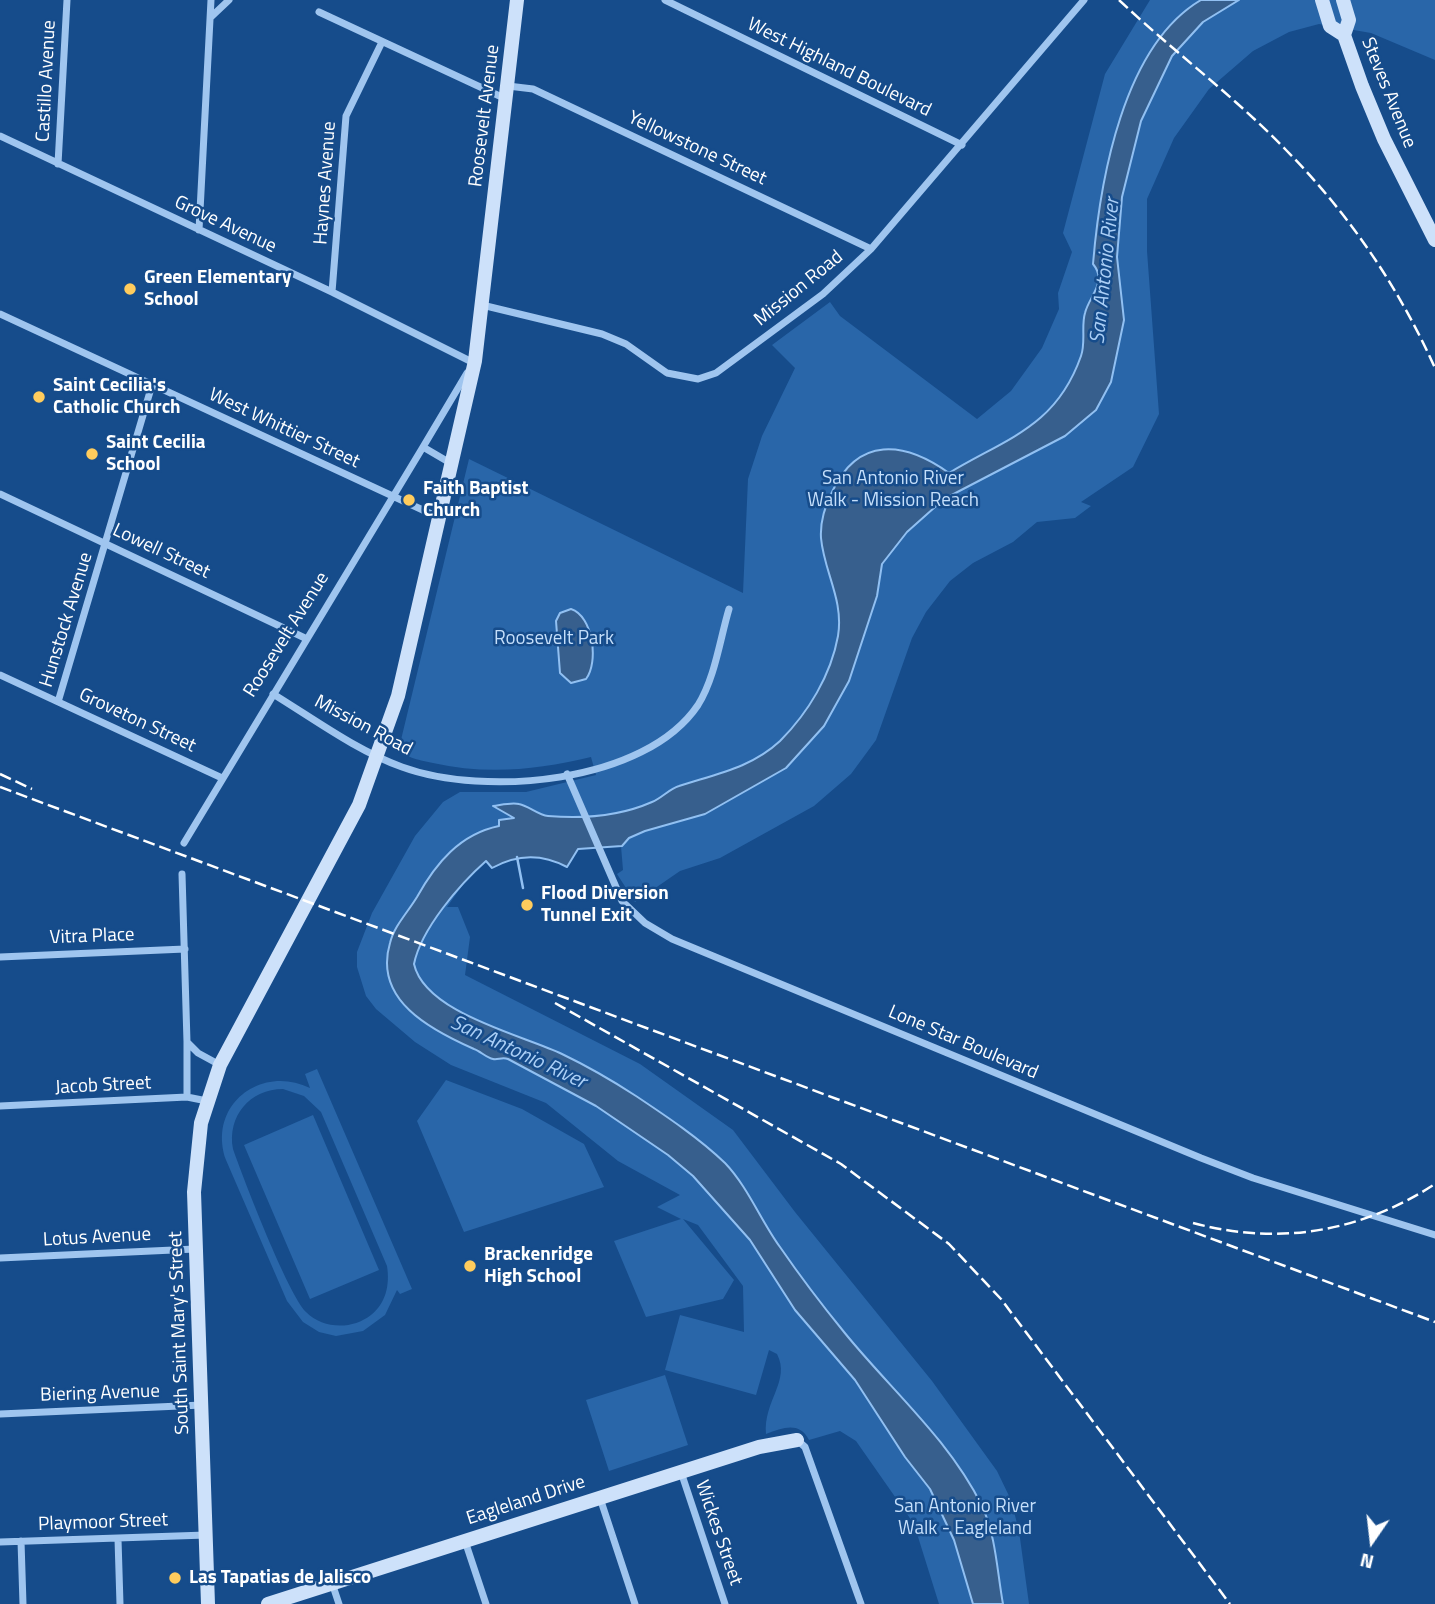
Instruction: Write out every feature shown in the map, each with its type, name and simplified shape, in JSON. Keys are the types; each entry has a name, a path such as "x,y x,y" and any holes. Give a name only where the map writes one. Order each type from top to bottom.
{"main road":[{"name":"Roosevelt Avenue","path":"379,756 398,696 475,361 517,0"},
{"name":"Steves Avenue","path":"1324,4 1330,26 1344,34 1384,139 1435,240"},
{"name":"Steves Avenue","path":"1344,4 1349,20 1344,34"},
{"name":"South Saint Mary's Street","path":"208,1604 194,1162 207,1101 220,1065 355,813 379,756"},
{"name":"Eagleland Drive","path":"268,1604 681,1472 783,1441 797,1440"}],"street":[{"name":"Castillo Avenue","path":"58,164 67,0"},
{"path":"199,230 211,0"},
{"path":"210,18 229,0"},
{"name":"West Highland Boulevard","path":"666,0 961,145"},
{"name":"Mission Road","path":"482,305 601,334 626,344 667,373 698,379 716,373 801,312 833,286 871,248 1084,0"},
{"name":"Yellowstone Street","path":"319,12 382,42 507,93 533,89 871,248"},
{"name":"Haynes Avenue","path":"332,292 346,116 382,42"},
{"name":"Grove Avenue","path":"0,136 475,361"},
{"name":"West Whittier Street","path":"0,314 440,518"},
{"name":"Roosevelt Avenue","path":"184,843 475,361"},
{"name":"Hunstock Avenue","path":"58,702 152,385"},
{"path":"423,447 453,464"},
{"name":"Lowell Street","path":"0,494 307,639"},
{"name":"Mission Road","path":"273,694 404,768 472,782 536,780 618,761 648,749 690,716 706,687 729,609"},
{"name":"Groveton Street","path":"0,675 222,778"},
{"name":"Lone Star Boulevard","path":"567,774 622,901 632,913 672,939 1201,1158 1253,1178 1435,1235"},
{"path":"183,874 187,1097"},
{"name":"Vitra Place","path":"0,957 185,949"},
{"path":"187,1042 198,1053 220,1065"},
{"name":"Jacob Street","path":"0,1106 187,1097 207,1101"},
{"name":"Lotus Avenue","path":"0,1258 195,1249"},
{"name":"Biering Avenue","path":"0,1413 202,1405"},
{"path":"797,1440 804,1447 861,1604"},
{"name":"Wickes Street","path":"681,1472 725,1604"},
{"path":"600,1498 635,1604"},
{"name":"Playmoor Street","path":"0,1542 206,1535"},
{"path":"118,1539 120,1604"},
{"path":"21,1541 23,1604"},
{"path":"465,1541 486,1604"},
{"path":"332,1583 339,1604"}],"green space":[{"name":"San Antonio River Walk - Mission Reach","path":"1150,0 1435,0 1435,60 1371,33 1319,24 1289,32 1253,51 1209,89 1174,138 1147,199 1147,251 1159,414 1133,467 1081,502 1091,506 1075,518 1037,522 1013,542 973,563 950,581 926,612 912,638 876,740 851,774 814,806 720,858 680,871 635,902 617,874 623,870 621,846 578,849 567,867 538,857 511,860 492,868 486,861 466,880 447,907 458,907 470,937 465,975 640,1064 733,1130 795,1212 932,1381 997,1471 1011,1500 1019,1531 1029,1604 939,1604 914,1524 856,1441 840,1431 809,1440 795,1428 784,1428 766,1434 768,1411 781,1373 777,1354 769,1350 756,1395 665,1370 680,1315 744,1332 743,1286 698,1225 683,1219 734,1280 723,1299 646,1317 614,1241 681,1219 657,1207 680,1195 618,1161 546,1103 451,1065 415,1042 376,1009 366,996 357,967 357,952 372,913 415,836 443,802 460,792 526,792 596,775 591,757 532,768 492,770 453,767 419,760 406,755 399,748 469,459 743,593 748,479 762,436 795,368 772,345 830,302 840,316 977,419 1011,391 1042,348 1059,309 1058,293 1072,252 1063,233 1105,74"},
{"path":"317,1069 412,1289 400,1294 397,1290 385,1315 363,1331 336,1336 319,1332 303,1322 287,1301 226,1160 222,1140 224,1122 231,1107 243,1094 274,1081 292,1082 310,1088 305,1074","holes":["283,1089 304,1096 321,1112 387,1266 387,1287 380,1305 363,1320 347,1325 321,1322 306,1312 298,1301 267,1235 233,1149 232,1137 237,1116 251,1099 271,1090"]},
{"path":"446,1080 522,1109 584,1144 604,1187 464,1232 417,1121"},
{"path":"313,1115 379,1270 310,1299 244,1145"},
{"path":"665,1375 688,1445 609,1471 586,1400"}],"water":[{"name":"San Antonio River","path":"1201,0 1239,0 1203,22 1172,56 1141,121 1122,197 1117,257 1124,320 1111,382 1096,410 1065,436 944,499 907,532 882,564 877,596 849,681 824,726 786,768 705,814 645,831 629,838 622,846 578,849 567,867 538,857 511,860 492,868 486,861 454,894 433,922 418,950 414,964 422,981 436,996 455,1009 562,1054 600,1074 670,1119 725,1163 819,1301 936,1437 982,1506 990,1529 1003,1604 973,1604 954,1540 930,1489 905,1457 855,1380 795,1310 750,1240 693,1176 668,1155 596,1106 508,1059 491,1058 424,1022 398,997 390,981 387,963 395,931 441,862 472,836 499,826 499,820 514,818 493,806 516,803 544,815 561,817 588,817 627,811 656,800 675,787 745,764 769,750 790,730 817,693 830,665 838,636 836,598 821,538 821,526 832,492 855,461 869,453 883,450 899,450 915,455 949,473 1027,428 1044,415 1058,399 1071,380 1081,356 1085,313 1098,283 1099,277 1093,264 1096,230 1120,118 1134,82 1152,49 1174,21"},
{"path":"571,609 584,620 592,640 593,651 586,679 571,683 560,673 556,621 560,613"}],"waterway":[{"path":"517,857 523,888"}],"railway":[{"path":"1119,0 1225,92 1309,174 1370,252 1405,308 1435,368"},
{"path":"0,774 32,789"},
{"path":"0,787 1435,1322"},
{"path":"555,1003 841,1164 949,1244 1001,1299 1230,1604"},
{"path":"1193,1223 1257,1233 1318,1230 1378,1214 1435,1184"}],"place":[{"name":"Green Elementary School","path":"130,289"},
{"name":"Saint Cecilia's Catholic Church","path":"39,397"},
{"name":"Saint Cecilia School","path":"92,454"},
{"name":"Faith Baptist Church","path":"409,500"},
{"name":"Flood Diversion Tunnel Exit","path":"527,905"},
{"name":"Brackenridge High School","path":"470,1266"},
{"name":"Las Tapatias de Jalisco","path":"175,1578"}],"park label":[{"name":"Roosevelt Park","path":"554,639"},
{"name":"San Antonio River Walk - Eagleland","path":"965,1518"}]}
